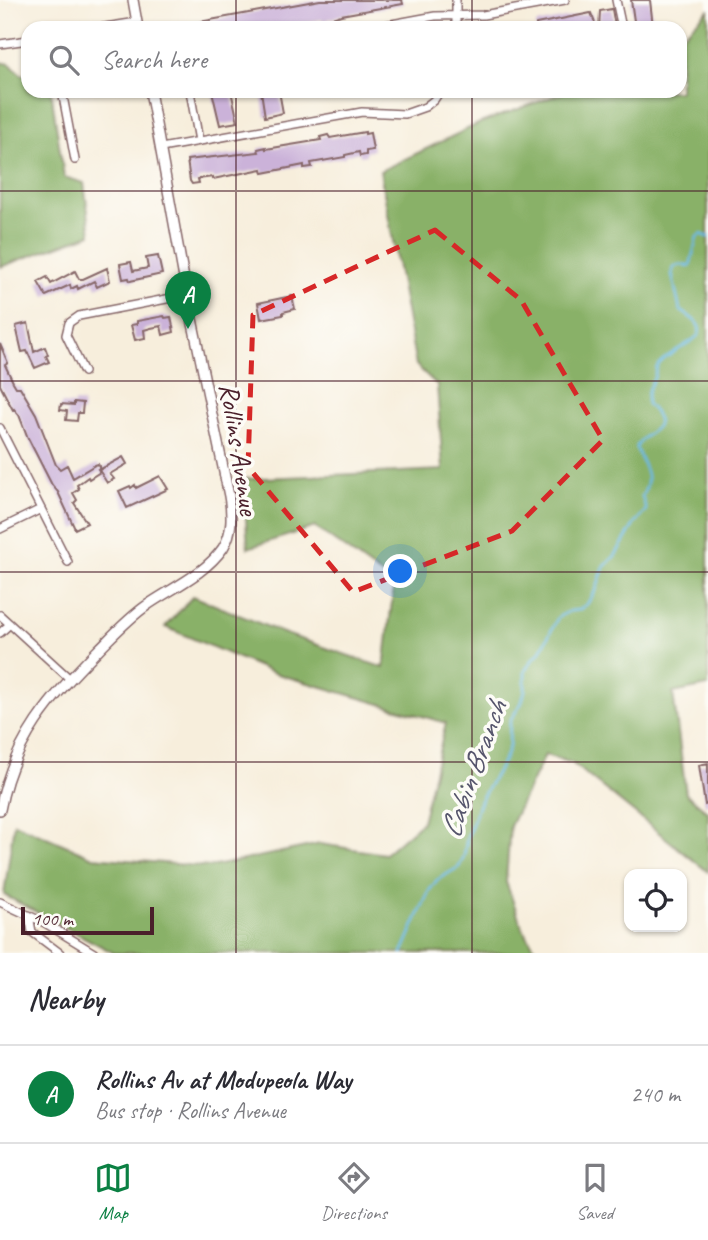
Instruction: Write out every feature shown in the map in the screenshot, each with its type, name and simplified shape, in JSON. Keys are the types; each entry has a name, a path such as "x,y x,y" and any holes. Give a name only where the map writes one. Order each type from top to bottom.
{"street":[{"path":"134,0 137,21"},
{"path":"456,0 457,21"},
{"path":"408,21 435,16 483,15 565,0"},
{"path":"617,0 621,21"},
{"path":"0,44 21,41"},
{"path":"63,98 75,160"},
{"name":"Rollins Avenue","path":"0,810 10,771 21,744 37,718 70,679 134,615 210,563 223,548 230,532 229,496 187,295 151,98"},
{"path":"191,98 199,141"},
{"path":"161,148 362,112 405,114 416,111 435,98"},
{"path":"85,372 66,335 69,323 79,316 187,295"},
{"path":"0,428 39,510 68,562"},
{"path":"0,529 39,510"},
{"path":"0,615 70,679"},
{"path":"0,633 10,624"},
{"path":"0,902 29,915 94,953"},
{"path":"29,915 32,932 60,953"}],"highlighted area":[{"path":"435,230 521,300 603,440 512,531 353,592 248,467 253,315"}],"green space":[{"path":"708,10 708,686 673,693 686,794 708,812 708,872 572,763 545,755 510,826 506,882 523,929 538,953 114,953 4,895 14,823 93,857 210,867 320,844 385,854 422,822 446,723 274,673 165,627 193,596 283,633 384,668 394,584 315,527 248,548 243,479 443,470 437,385 416,365 380,171 480,123 549,98 687,98 687,31"},
{"path":"0,62 10,64 21,74 21,98 52,98 64,177 84,183 91,234 0,267"}],"building":[{"path":"320,0 402,0 403,4 341,15 323,21 204,21"},
{"path":"631,0 650,0 652,21 634,21"},
{"path":"612,9 614,21 599,21 600,11"},
{"path":"591,13 594,21 551,21"},
{"path":"214,98 233,98 238,122 220,125"},
{"path":"262,98 280,98 283,113 265,117"},
{"path":"370,133 373,150 366,151 366,155 360,156 359,152 311,163 312,167 304,168 304,165 263,173 262,169 213,179 198,179 199,183 192,184 190,181 187,160 259,152 258,149 266,147 321,140 320,137 328,135 330,138"},
{"path":"158,256 162,274 130,281 129,278 123,279 120,264 131,262 133,271 148,268 146,258"},
{"path":"107,268 110,281 97,287 94,281 78,289 77,286 71,289 70,285 46,296 38,282 47,277 51,284 75,271 79,279 83,279"},
{"path":"292,296 295,309 283,312 283,315 261,319 258,303"},
{"path":"171,317 174,332 163,335 161,326 151,328 144,330 145,338 135,340 131,325 137,324 137,321"},
{"path":"28,323 34,352 45,347 48,355 46,356 49,362 35,368 27,351 22,352 16,326"},
{"path":"0,344 8,363 5,365 16,387 20,387 36,414 56,465 60,469 67,465 73,478 95,465 98,464 100,468 100,472 77,485 79,489 73,493 77,500 74,503 87,523 75,529 19,415 13,410 0,385"},
{"path":"74,402 83,403 82,413 78,413 77,421 66,420 67,411 60,410 61,404 74,405"},
{"path":"123,457 127,464 110,474 114,479 107,483 99,470"},
{"path":"160,476 168,489 127,508 119,491 135,485 136,488"},
{"path":"708,763 708,804 705,805 699,765"}],"waterway":[{"name":"Cabin Branch","path":"402,953 429,891 437,880 459,867 464,856 467,838 480,801 509,747 510,721 522,702 525,671 541,651 558,617 579,610 587,604 596,590 604,567 615,556 646,510 642,496 647,477 636,448 658,425 655,413 647,404 648,390 658,365 697,337 700,330 694,320 680,310 672,274 674,267 690,266 697,237 701,234 708,237"}],"place":[{"name":"Rollins Av at Modupeola Way","path":"188,329"}]}
